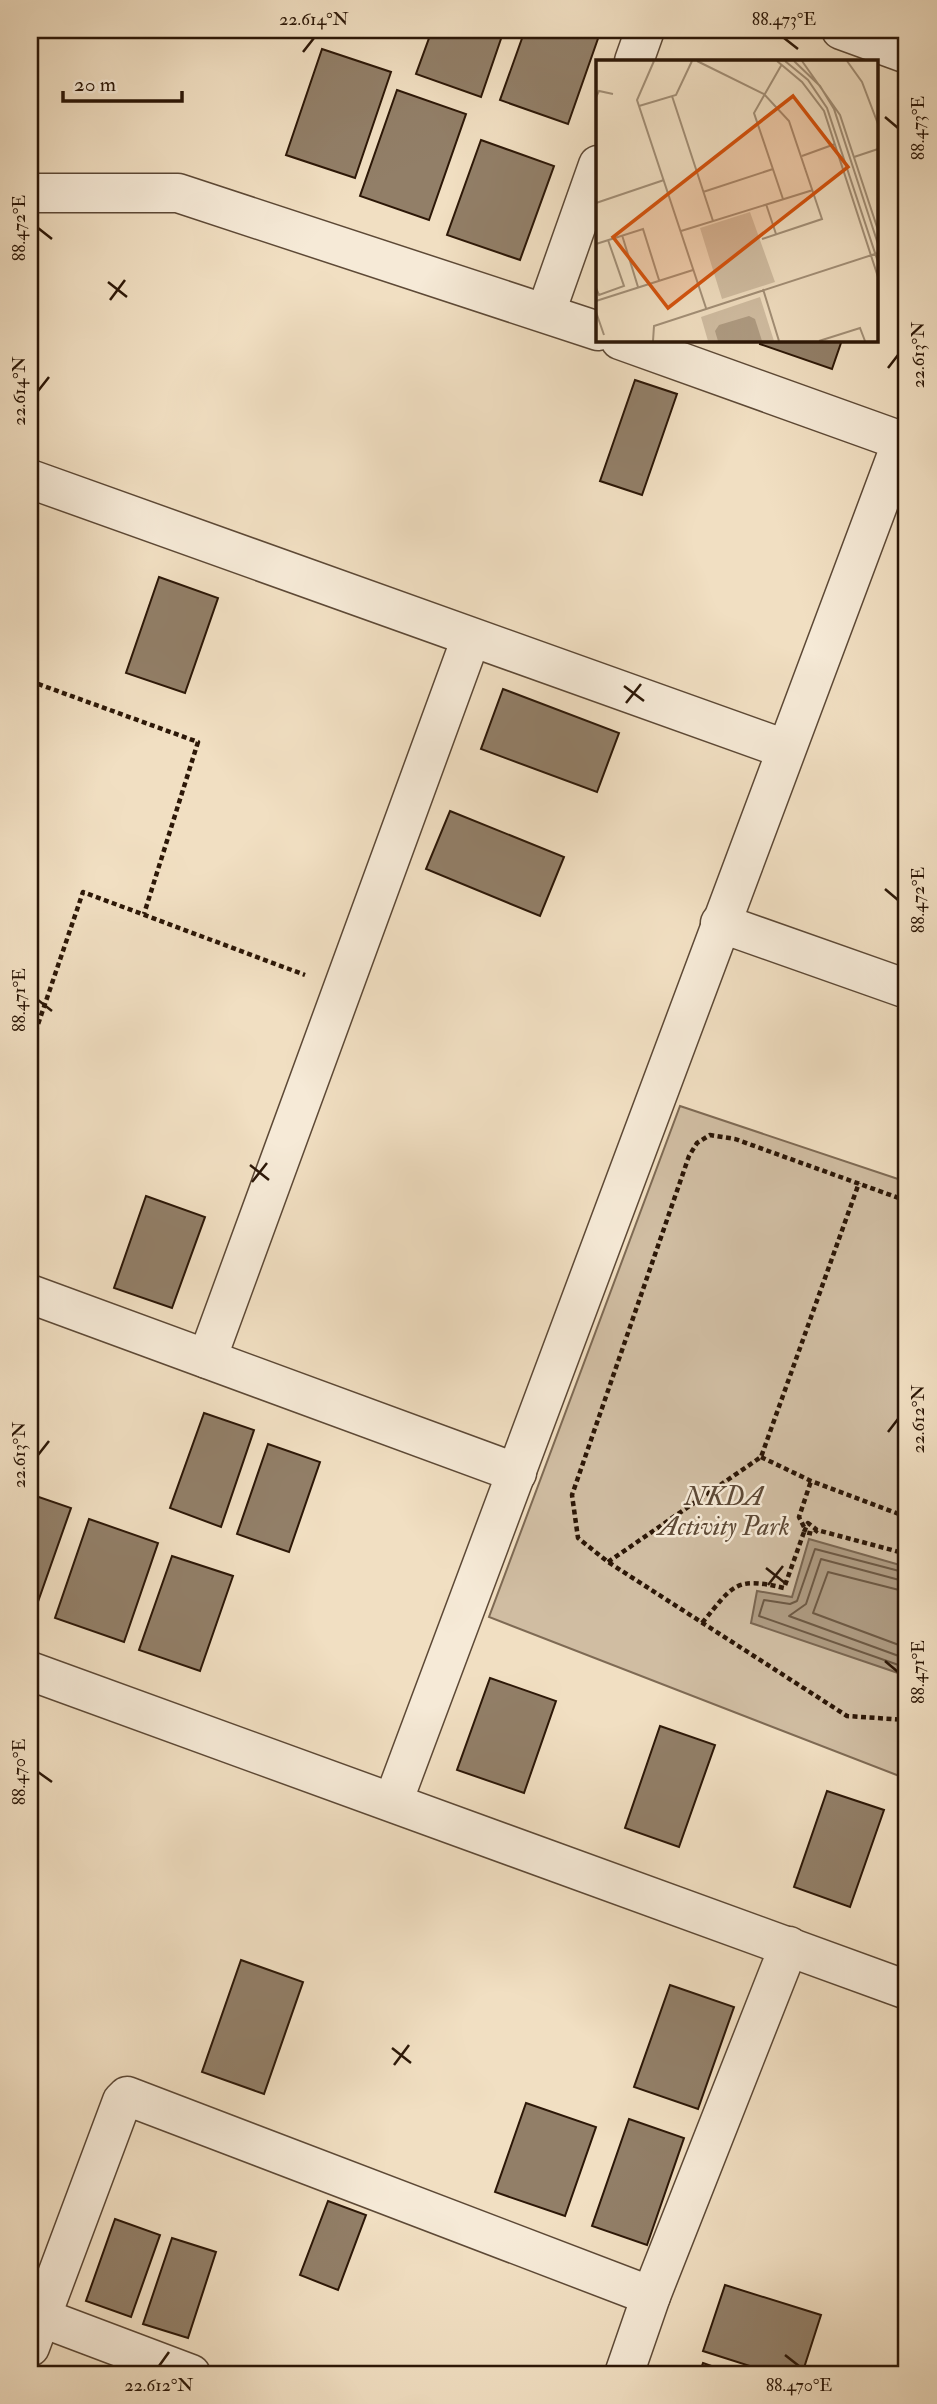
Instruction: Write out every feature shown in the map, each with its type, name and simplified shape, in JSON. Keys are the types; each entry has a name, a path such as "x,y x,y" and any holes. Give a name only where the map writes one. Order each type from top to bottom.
{"street":[{"path":"634,60 645,30"},
{"path":"841,30 907,54"},
{"path":"546,312 596,168"},
{"path":"30,193 177,193 596,331"},
{"path":"393,1802 785,749 905,442 624,341"},
{"path":"30,479 785,749"},
{"path":"207,1359 471,638"},
{"path":"720,923 907,989"},
{"path":"30,1294 517,1473"},
{"path":"30,1671 907,1990"},
{"path":"624,2374 651,2296 789,1946"},
{"path":"191,2374 35,2332 122,2101 127,2096 651,2296"}],"path":[{"path":"30,681 198,743 144,914"},
{"path":"30,1048 83,892 341,989"},
{"path":"907,1200 735,1139 710,1135 697,1143 689,1156 572,1495 578,1538 608,1562 847,1716 907,1720"},
{"path":"608,1562 761,1457 859,1184"},
{"path":"761,1457 811,1481 907,1517"},
{"path":"811,1481 799,1517 804,1529 814,1534 817,1530"},
{"path":"702,1623 727,1593 740,1585 760,1582 784,1588 808,1523 817,1530 907,1554"}],"green space":[{"name":"NKDA Activity Park","path":"680,1106 907,1182 907,1779 489,1617"}],"water":[{"path":"809,1539 907,1567 907,1676 751,1623 757,1591 792,1597"}],"building":[{"path":"432,30 504,30 481,97 416,74"},
{"path":"525,30 601,30 568,124 500,100"},
{"path":"322,49 391,72 355,178 286,155"},
{"path":"397,90 466,114 429,220 360,196"},
{"path":"481,140 554,166 520,260 447,235"},
{"path":"30,216 36,322 30,322"},
{"path":"761,341 842,341 832,369 760,344"},
{"path":"635,380 677,394 642,495 600,481"},
{"path":"159,577 218,598 185,693 126,673"},
{"path":"503,689 619,733 597,792 481,749"},
{"path":"450,811 564,857 540,916 426,869"},
{"path":"146,1196 205,1217 172,1308 114,1288"},
{"path":"204,1413 254,1430 221,1527 170,1508"},
{"path":"268,1444 320,1462 289,1552 237,1534"},
{"path":"30,1494 71,1508 34,1613 30,1612"},
{"path":"89,1519 158,1543 124,1642 55,1618"},
{"path":"172,1556 233,1576 200,1671 139,1650"},
{"path":"490,1678 556,1701 524,1793 457,1770"},
{"path":"660,1726 715,1745 679,1847 625,1828"},
{"path":"827,1791 884,1810 850,1907 794,1887"},
{"path":"241,1960 303,1982 264,2094 202,2072"},
{"path":"670,1985 734,2007 698,2109 634,2087"},
{"path":"526,2103 596,2127 565,2216 495,2192"},
{"path":"629,2119 684,2138 647,2245 592,2226"},
{"path":"328,2201 366,2215 338,2290 300,2275"},
{"path":"115,2219 160,2235 131,2317 86,2301"},
{"path":"172,2238 216,2252 188,2338 143,2324"},
{"path":"725,2285 821,2315 802,2374 775,2374 703,2351"},
{"path":"703,2363 734,2374 699,2374"}]}
